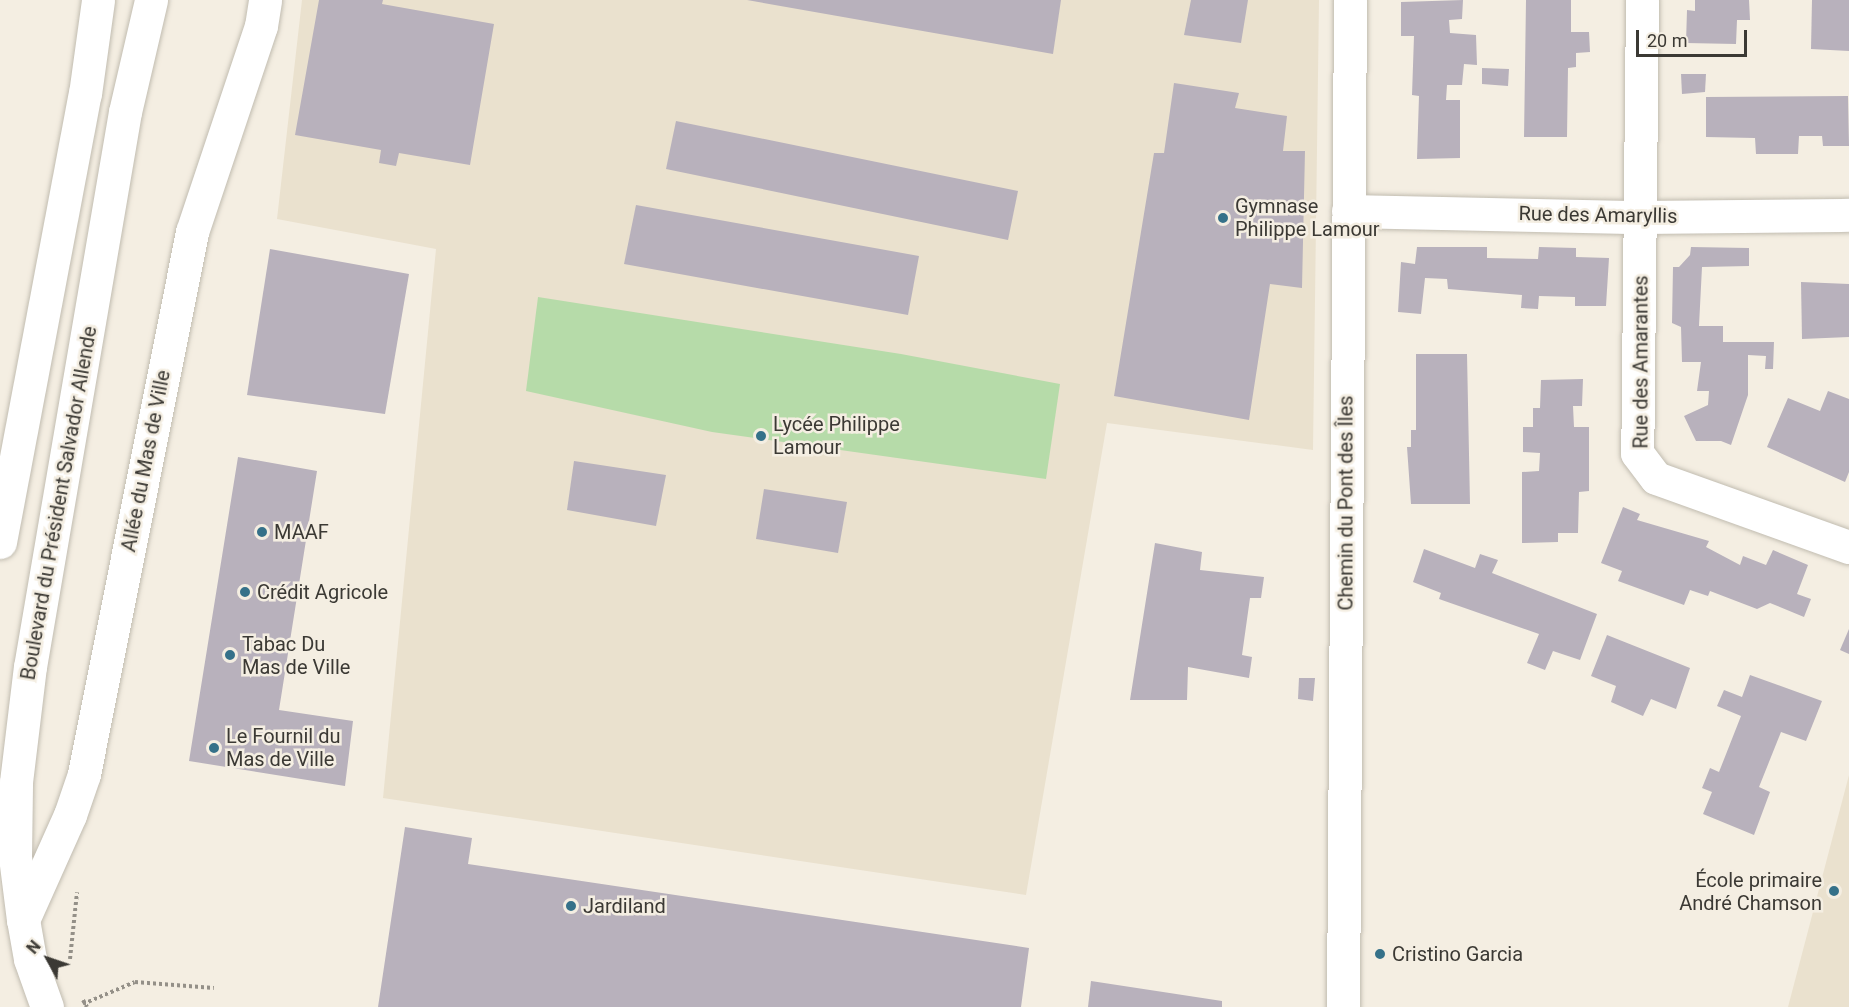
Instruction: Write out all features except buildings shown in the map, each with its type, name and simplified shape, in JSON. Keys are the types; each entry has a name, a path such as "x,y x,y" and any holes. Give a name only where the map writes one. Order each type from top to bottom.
{"street":[{"path":"0,542 85,94 98,0"},
{"name":"Boulevard du Président Salvador Allende","path":"47,1007 30,959 23,920 14,816 26,699 125,112 151,0"},
{"name":"Allée du Mas de Ville","path":"23,920 70,815 84,774 192,232 261,26 265,0"},
{"name":"Chemin du Pont des Îles","path":"1343,1007 1350,0"},
{"name":"Rue des Amarantes","path":"1642,0 1637,453 1656,477 1849,547"},
{"name":"Rue des Amaryllis","path":"1348,211 1641,217 1849,215"}],"path":[{"path":"69,967 78,879"},
{"path":"81,994 86,1005 135,982 214,988"}],"shaded area":[{"name":"Lycée Philippe Lamour","path":"302,0 1319,0 1313,450 1107,423 1026,895 383,798 436,249 277,219"},
{"name":"École primaire André Chamson","path":"1849,775 1849,1007 1788,1007"}],"green space":[{"path":"538,297 901,354 1060,384 1046,479 712,432 526,391"}],"place":[{"name":"Gymnase Philippe Lamour","path":"1223,218"},
{"name":"Lycée Philippe Lamour","path":"761,436"},
{"name":"MAAF","path":"262,532"},
{"name":"Crédit Agricole","path":"245,592"},
{"name":"Tabac Du Mas de Ville","path":"230,655"},
{"name":"Le Fournil du Mas de Ville","path":"214,748"},
{"name":"École primaire André Chamson","path":"1834,891"},
{"name":"Jardiland","path":"571,906"},
{"name":"Cristino Garcia","path":"1380,954"}]}
